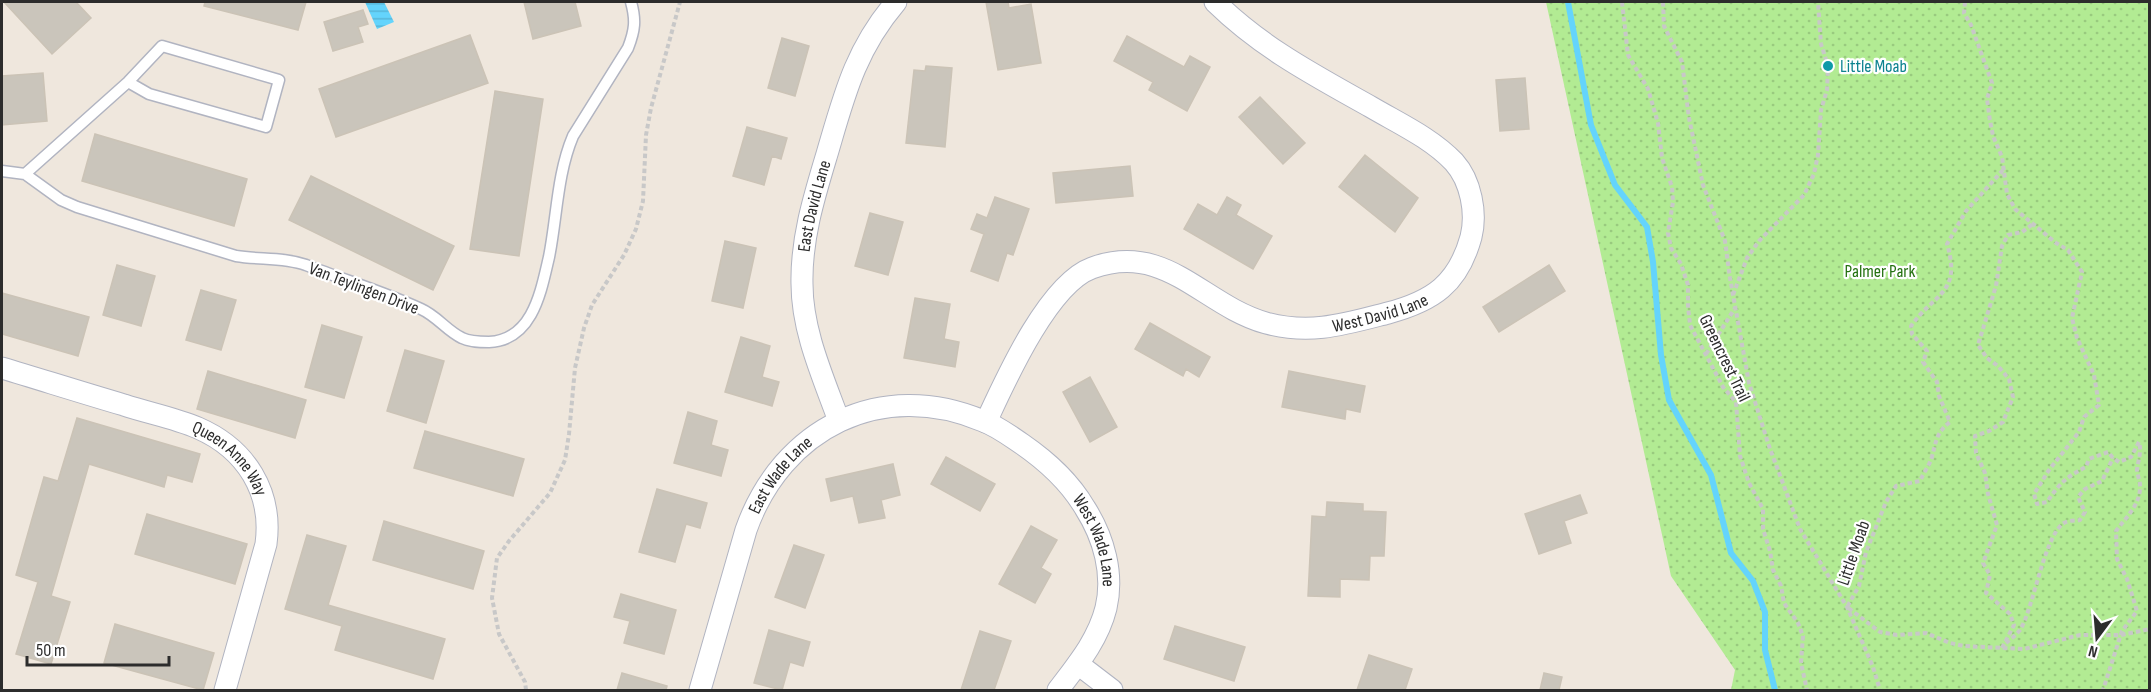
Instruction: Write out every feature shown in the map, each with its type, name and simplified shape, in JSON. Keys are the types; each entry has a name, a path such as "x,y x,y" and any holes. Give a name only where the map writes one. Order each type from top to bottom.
{"street":[{"name":"East David Lane","path":"839,421 818,364 804,310 802,285 806,234 835,126 856,61 869,36 896,2"},
{"name":"West David Lane","path":"986,422 1011,366 1037,325 1062,292 1088,269 1124,261 1144,262 1165,269 1249,317 1267,323 1307,328 1332,328 1411,307 1444,287 1457,272 1471,236 1474,218 1472,200 1456,165 1426,138 1279,56 1215,2"},
{"name":"Queen Anne Way","path":"2,368 196,427 231,447 256,477 262,492 268,529 266,544 225,690"},
{"name":"East Wade Lane","path":"700,690 753,511 773,475 786,459 816,434 839,421 866,411 918,406 957,412 986,422"},
{"name":"West Wade Lane","path":"986,422 1036,454 1061,474 1094,522 1104,549 1108,570 1107,598 1100,625 1092,643 1058,690"},
{"path":"1078,664 1112,690"}],"lane":[{"name":"Van Teylingen Drive","path":"2,171 25,174 61,200 77,207 252,259 289,260 423,310 463,339 493,342 521,329 537,303 553,239 566,151 631,40 635,19 631,2"},
{"path":"25,174 128,82 162,46 279,80 266,127 149,94 128,82"}],"path":[{"path":"526,690 525,682 499,634 492,598 497,558 550,493 565,460 575,368 584,328 592,305 624,255 636,229 643,201 646,135 651,108 680,2"},
{"name":"Greencrest Trail","path":"1622,2 1628,55 1648,88 1658,123 1662,158 1673,202 1668,233 1671,248 1681,264 1688,285 1690,325 1723,387 1736,402 1740,456 1749,483 1763,509 1763,529 1784,603 1798,623 1803,636 1801,663 1808,690"},
{"path":"1663,2 1664,26 1682,62 1689,118 1701,174 1725,241 1749,383 1800,529 1847,607 1881,690"},
{"path":"1733,296 1748,258 1759,241 1804,195 1814,174 1818,155 1821,110 1827,90 1828,66 1821,44 1818,2"},
{"path":"1965,2 1964,13 1971,25 1992,83 1987,99 1989,121 2002,157 2007,194 2015,209 2056,243 2068,250 2082,272 2072,318 2077,338 2094,375 2099,405 2084,417 2079,432 2049,470 2034,494 2037,504 2047,502 2068,476 2086,467 2089,459 2108,452 2119,462 2131,457 2139,442 2138,503 2116,531 2117,559 2127,579 2137,611 2121,635 2103,690"},
{"name":"Little Moab","path":"2004,169 1966,211 1947,244 1953,265 1944,292 1916,318 1911,326 1912,334 1927,351 1923,362 1937,382 1939,396 1950,422 1936,437 1931,460 1920,481 1896,486 1886,502 1866,552 1859,586 1847,607 1880,632 1898,635 1926,633 1950,643 2001,648 2024,649 2080,635 2121,635 2150,629"},
{"path":"2001,648 2014,625 2010,614 1986,593 1990,575 1983,563 1997,525 1985,473 1976,453 1975,436 2003,422 2013,397 2009,379 1998,366 1987,358 1978,345 1996,286 2002,246 2008,235 2022,232 2033,224"},
{"path":"1706,355 1735,308"},
{"path":"2001,648 2020,630 2048,546 2056,530 2065,522 2080,520 2085,512 2078,497 2085,489 2102,481 2112,458"}],"green space":[{"name":"Palmer Park","path":"1546,2 2149,2 2149,690 1731,690 1735,670 1671,576"}],"water":[{"path":"365,2 384,2 394,22 377,29"}],"building":[{"path":"4,2 76,2 91,18 52,54"},
{"path":"205,2 306,2 298,30 204,6"},
{"path":"524,2 575,2 581,26 533,39"},
{"path":"986,2 1008,2 1009,8 1031,4 1041,63 998,70"},
{"path":"363,10 368,24 358,27 363,42 333,51 324,22"},
{"path":"470,35 488,83 336,137 319,89"},
{"path":"1127,36 1184,67 1190,56 1210,67 1187,111 1149,90 1153,82 1114,61"},
{"path":"782,38 809,46 795,96 768,88"},
{"path":"926,66 952,68 945,147 906,143 914,70 925,71"},
{"path":"43,73 47,121 2,125 2,76"},
{"path":"1525,78 1529,129 1500,131 1496,80"},
{"path":"495,91 543,99 519,256 470,249"},
{"path":"1260,97 1305,143 1283,164 1239,117"},
{"path":"747,127 787,138 781,159 772,156 764,185 733,176"},
{"path":"95,134 247,179 234,226 82,181"},
{"path":"1365,155 1418,198 1395,232 1339,187"},
{"path":"1130,166 1133,196 1056,203 1053,173"},
{"path":"311,176 454,246 433,290 289,220"},
{"path":"995,197 1029,209 1013,255 1007,253 998,281 971,271 984,234 971,229 977,214 987,218"},
{"path":"1227,197 1241,205 1236,215 1272,236 1253,269 1184,229 1198,204 1217,215"},
{"path":"870,213 903,222 888,275 855,266"},
{"path":"725,241 756,248 743,308 712,301"},
{"path":"117,265 155,276 141,326 103,315"},
{"path":"1549,265 1565,291 1499,332 1483,307"},
{"path":"201,290 236,300 221,350 186,340"},
{"path":"2,293 89,317 78,356 2,334"},
{"path":"915,298 950,304 944,339 959,342 955,367 904,358"},
{"path":"1150,323 1210,357 1199,377 1186,369 1183,376 1135,349"},
{"path":"322,325 362,337 344,398 305,387"},
{"path":"741,337 770,346 762,377 779,382 772,406 725,392"},
{"path":"405,350 444,361 426,423 387,411"},
{"path":"208,371 306,400 295,438 197,409"},
{"path":"1289,371 1365,386 1360,412 1346,409 1345,419 1282,407"},
{"path":"1090,377 1117,427 1090,442 1063,392"},
{"path":"688,412 717,421 711,445 728,450 721,476 674,463"},
{"path":"77,418 200,454 192,482 167,475 164,487 89,464 51,596 70,602 51,664 16,654 38,582 16,575 44,477 58,481"},
{"path":"425,431 524,459 513,496 414,468"},
{"path":"946,457 995,484 980,511 931,484"},
{"path":"893,464 900,495 881,500 885,518 859,523 853,496 831,501 826,479"},
{"path":"657,489 707,503 700,528 686,524 675,562 639,552"},
{"path":"1580,495 1587,513 1564,521 1571,543 1539,554 1525,514"},
{"path":"1327,502 1363,504 1363,511 1386,512 1384,556 1370,556 1369,580 1340,579 1340,597 1308,596 1312,516 1326,517"},
{"path":"147,514 247,544 235,584 135,554"},
{"path":"384,521 484,551 473,589 373,560"},
{"path":"1031,526 1057,540 1041,568 1051,574 1035,603 999,584"},
{"path":"307,535 346,546 328,605 445,639 433,679 335,650 342,626 285,609"},
{"path":"794,545 824,555 805,608 775,597"},
{"path":"621,594 676,610 664,654 624,643 630,621 614,617"},
{"path":"115,624 214,653 203,690 104,663"},
{"path":"1175,626 1245,647 1234,681 1164,659"},
{"path":"769,630 810,642 803,666 790,662 782,690 754,683"},
{"path":"980,631 1011,641 994,690 961,690"},
{"path":"1369,655 1412,669 1405,690 1357,690"},
{"path":"622,673 667,686 666,690 617,690"},
{"path":"1544,673 1562,677 1559,690 1540,690"}],"waterway":[{"path":"1568,2 1591,125 1615,185 1647,227 1653,262 1661,355 1669,400 1711,475 1731,553 1753,581 1765,612 1765,650 1775,690"}],"place":[{"name":"Little Moab","path":"1828,66"}]}
